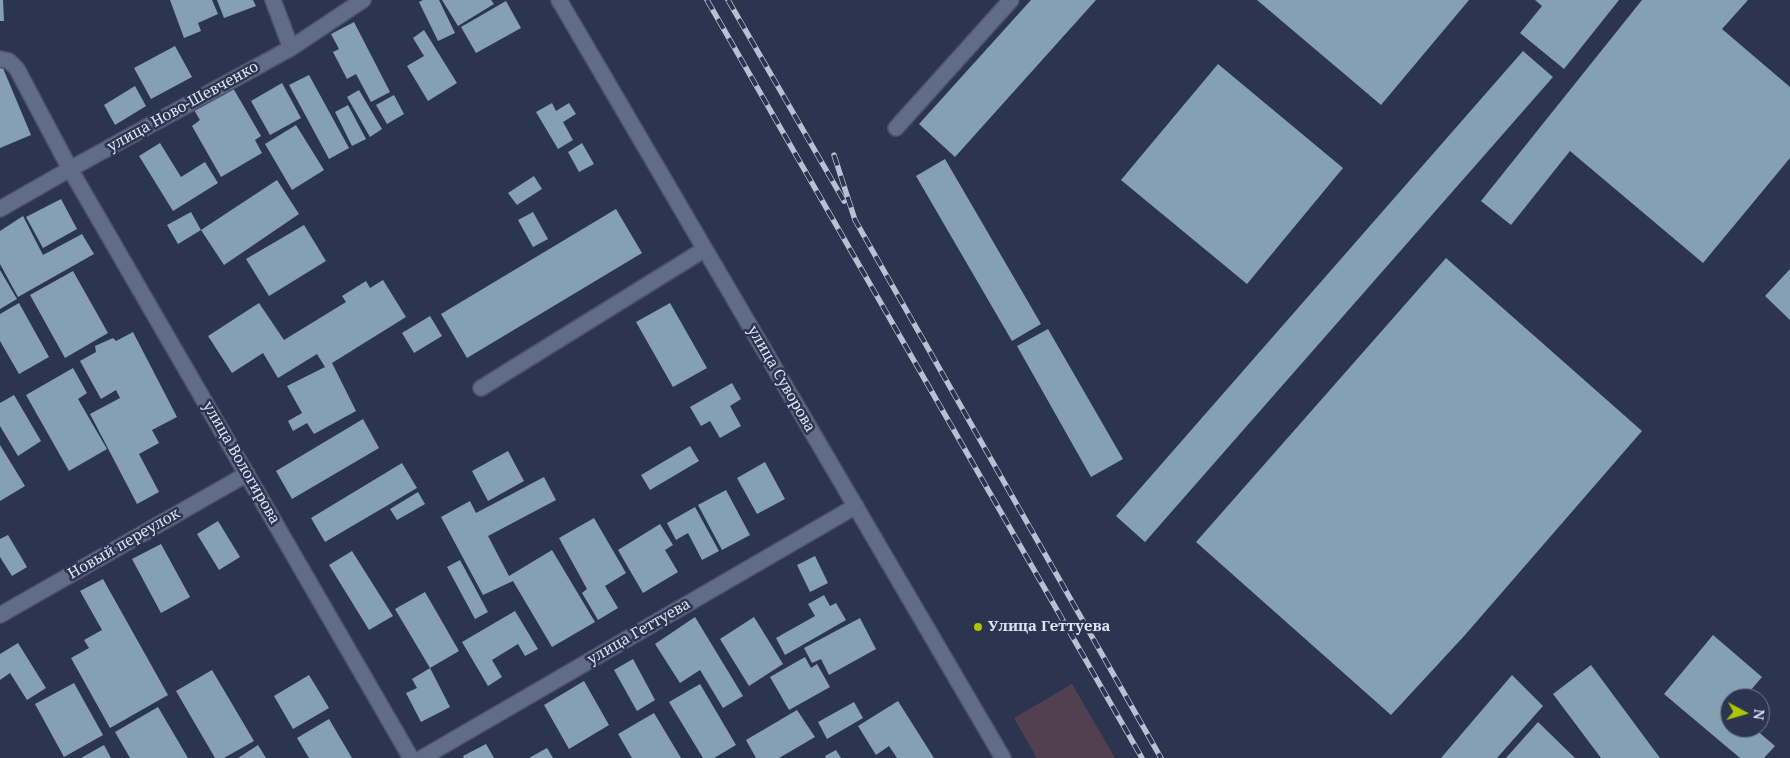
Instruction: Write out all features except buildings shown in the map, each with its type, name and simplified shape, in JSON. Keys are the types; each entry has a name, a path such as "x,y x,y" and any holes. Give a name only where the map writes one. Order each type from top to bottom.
{"street":[{"path":"273,0 291,48"},
{"name":"улица Ново-Шевченко","path":"0,209 291,48 363,0"},
{"name":"улица Суворова","path":"560,0 1003,758"},
{"path":"896,128 1011,0"},
{"name":"улица Вологирова","path":"0,60 9,61 17,69 70,169 411,758"},
{"path":"481,388 705,249"},
{"name":"Новый переулок","path":"0,615 247,474"},
{"name":"улица Геттуева","path":"422,758 856,506"}],"shaded area":[{"path":"1072,684 1115,758 1037,758 1014,718"}],"railway":[{"path":"707,0 1142,758"},
{"path":"728,0 844,201"},
{"path":"834,155 855,220 1161,758"}],"place":[{"name":"Улица Геттуева","path":"978,627"}]}
